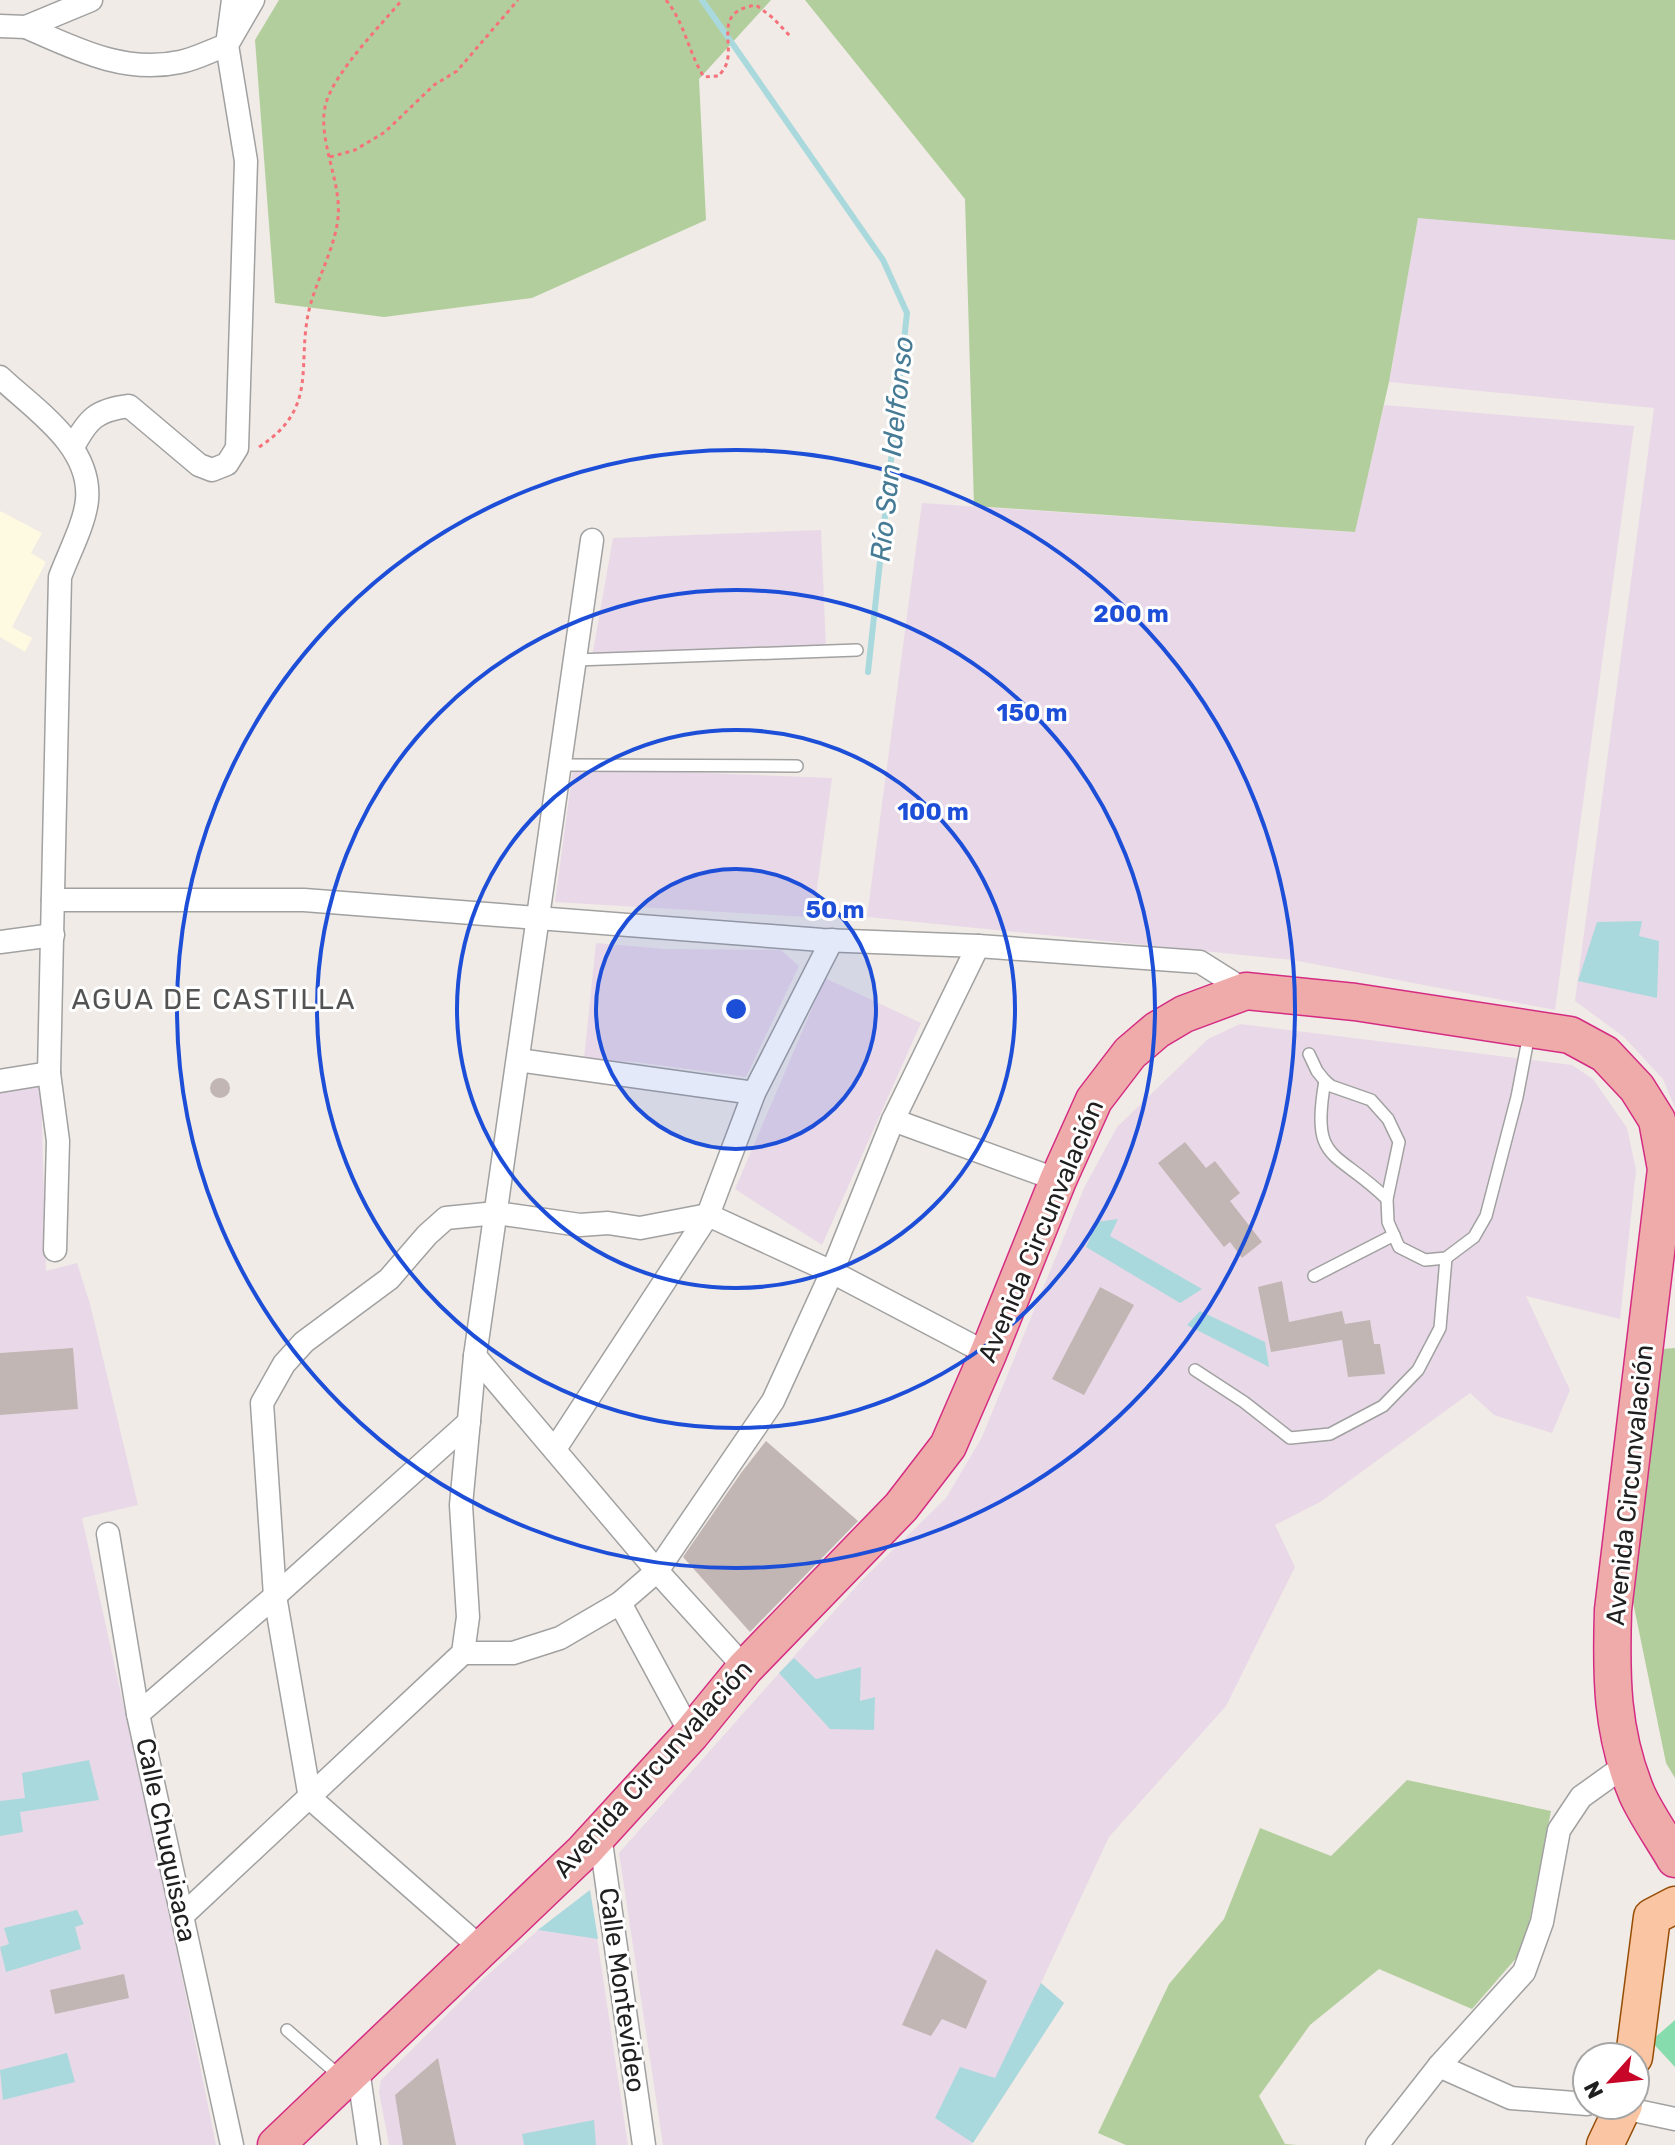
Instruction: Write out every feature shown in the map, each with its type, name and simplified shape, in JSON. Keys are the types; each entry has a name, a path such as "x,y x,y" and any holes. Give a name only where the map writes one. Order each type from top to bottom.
{"highway":[{"name":"Avenida Circunvalación","path":"276,2145 600,1835 691,1734 745,1668 901,1507 948,1446 1094,1100 1130,1053 1157,1030 1184,1014 1246,991 1355,1002 1570,1035 1605,1054 1637,1088 1657,1120 1666,1169 1613,1610 1611,1683 1621,1743 1638,1795 1675,1859"}],"main road":[{"path":"1636,2041 1652,1917 1675,1905"},
{"path":"1605,2145 1611,2121"}],"street":[{"path":"26,27 91,0"},
{"path":"73,447 86,422 108,408 129,406 199,465 212,470 227,464 237,448 246,161 227,45 233,0"},
{"path":"0,26 26,27 96,58 135,66 181,62 227,45 253,0"},
{"path":"0,377 73,447 86,473 87,502 60,577 49,1073 58,1141 55,1250"},
{"path":"183,1915 463,1653 468,1617 461,1505 475,1356 592,540"},
{"path":"53,900 304,900 832,940 978,946 1200,962 1246,991"},
{"path":"0,942 53,935"},
{"path":"555,1449 708,1215 754,1093 832,940"},
{"path":"463,1653 513,1653 560,1638 620,1603 657,1571 773,1401 832,1272 893,1120 978,946"},
{"path":"518,1060 754,1093"},
{"path":"0,1081 49,1073"},
{"path":"893,1120 1058,1180"},
{"path":"482,1949 310,1798 275,1596 262,1403 274,1378 304,1342 389,1279 446,1218 496,1213 580,1225 608,1223 640,1228 708,1215 832,1272 988,1354"},
{"path":"475,1356 657,1571 745,1668"},
{"path":"138,1714 469,1422"},
{"name":"Calle Chuquisaca","path":"108,1534 138,1714 232,2145"},
{"path":"620,1603 691,1734"},
{"path":"1377,2145 1439,2066 1524,1972 1542,1922 1559,1830 1581,1797 1627,1764"},
{"name":"Calle Montevideo","path":"600,1835 644,2145"},
{"path":"1439,2066 1511,2098 1571,2103"},
{"path":"352,2075 369,2145"},
{"path":"1651,2114 1675,2119"}],"lane":[{"path":"576,660 857,650"},
{"path":"561,765 797,766"},
{"path":"1309,1054 1317,1071 1331,1086 1371,1100 1388,1119 1399,1142 1387,1199 1388,1222 1399,1247 1425,1260 1446,1258 1474,1237 1486,1216 1517,1097 1530,1029"},
{"path":"1325,1081 1320,1131 1329,1153 1368,1180 1387,1199"},
{"path":"1314,1276 1394,1235"},
{"path":"1195,1370 1244,1402 1290,1438 1330,1434 1383,1406 1418,1370 1440,1328 1446,1258"},
{"path":"287,2030 352,2075"}],"path":[{"path":"227,464 271,440 290,420 301,398 309,312 338,220 337,195 323,121 326,101 359,51 402,0"},
{"path":"330,157 355,150 385,132 434,85 457,71 518,0"},
{"path":"666,0 676,11 695,63 704,77 719,76 727,64 726,35 733,16 742,7 756,5 790,36"}],"shaded area":[{"path":"1418,217 1675,240 1675,1108 1663,1079 1624,1037 1575,1001 1654,408 1389,382"},
{"path":"1384,405 1634,426 1555,1010 1293,960 867,917 922,503 1354,532"},
{"path":"0,511 42,533 31,553 46,562 12,627 32,638 25,652 0,637"},
{"path":"821,530 826,648 592,657 613,538"},
{"path":"573,768 832,778 814,910 806,917 555,902"},
{"path":"596,943 666,949 781,950 799,966 746,1077 635,1062 584,1059"},
{"path":"825,978 921,1023 822,1245 735,1189"},
{"path":"1240,1024 1572,1065 1593,1079 1627,1128 1636,1170 1620,1319 1526,1296 1570,1390 1552,1433 1494,1415 1470,1393 1320,1502 1275,1525 1295,1567 1226,1706 1109,1837 1041,1983 1064,2003 971,2145 663,2145 619,1853 861,1581 946,1498 982,1437 1084,1188 1117,1127 1208,1039"},
{"path":"41,1086 46,1271 77,1263 90,1304 138,1505 82,1518 167,1902 216,2145 0,2145 0,1093"},
{"path":"590,1890 628,2145 389,2145 379,2092 381,2080 483,1979 538,1930"}],"green space":[{"path":"279,0 771,0 699,79 706,220 532,298 384,317 275,303 255,40"},
{"path":"805,0 1675,0 1675,240 1418,218 1389,382 1355,532 974,506 965,199"},
{"path":"1675,1348 1675,1778 1666,1763 1633,1602 1663,1349"},
{"path":"1407,1780 1551,1811 1524,1949 1472,2009 1379,1969 1310,2025 1259,2096 1285,2144 1297,2145 1126,2145 1098,2133 1169,1984 1224,1919 1260,1828 1331,1856"},
{"path":"1675,2020 1675,2067 1651,2041"}],"water":[{"path":"1642,921 1639,936 1659,941 1657,998 1578,981 1597,922"},
{"path":"1118,1219 1110,1236 1202,1289 1180,1303 1086,1247 1097,1222"},
{"path":"1200,1311 1265,1342 1269,1367 1187,1325"},
{"path":"794,1658 816,1679 861,1667 860,1701 875,1697 874,1730 830,1729 779,1673"},
{"path":"89,1760 99,1800 20,1812 23,1832 0,1836 0,1801 25,1798 22,1773"},
{"path":"590,1890 598,1939 538,1930"},
{"path":"77,1910 84,1924 75,1927 81,1949 6,1972 0,1947 9,1944 4,1928"},
{"path":"1041,1983 1064,2003 973,2143 935,2118 960,2067 995,2078"},
{"path":"67,2053 75,2082 3,2100 0,2070"},
{"path":"594,2120 596,2145 524,2145 522,2134"}],"building":[{"path":"220,1078 227,1081 230,1088 227,1095 220,1098 213,1095 210,1088 213,1081"},
{"path":"1185,1142 1206,1168 1215,1161 1240,1193 1230,1201 1262,1242 1242,1258 1230,1242 1224,1247 1158,1163"},
{"path":"1282,1281 1289,1322 1342,1311 1345,1324 1370,1320 1374,1344 1380,1344 1385,1374 1348,1377 1342,1340 1271,1352 1258,1287"},
{"path":"1100,1287 1134,1305 1084,1395 1052,1379"},
{"path":"73,1348 78,1409 0,1415 0,1353"},
{"path":"766,1441 858,1521 750,1632 683,1557"},
{"path":"936,1949 987,1981 966,2029 942,2019 931,2036 902,2025"},
{"path":"124,1974 129,1998 55,2014 50,1990"},
{"path":"438,2058 456,2145 403,2145 395,2095"}],"waterway":[{"name":"Río San Idelfonso","path":"702,0 883,260 907,313 868,672"}],"district":[{"name":"AGUA DE CASTILLA","path":"214,999"}]}
